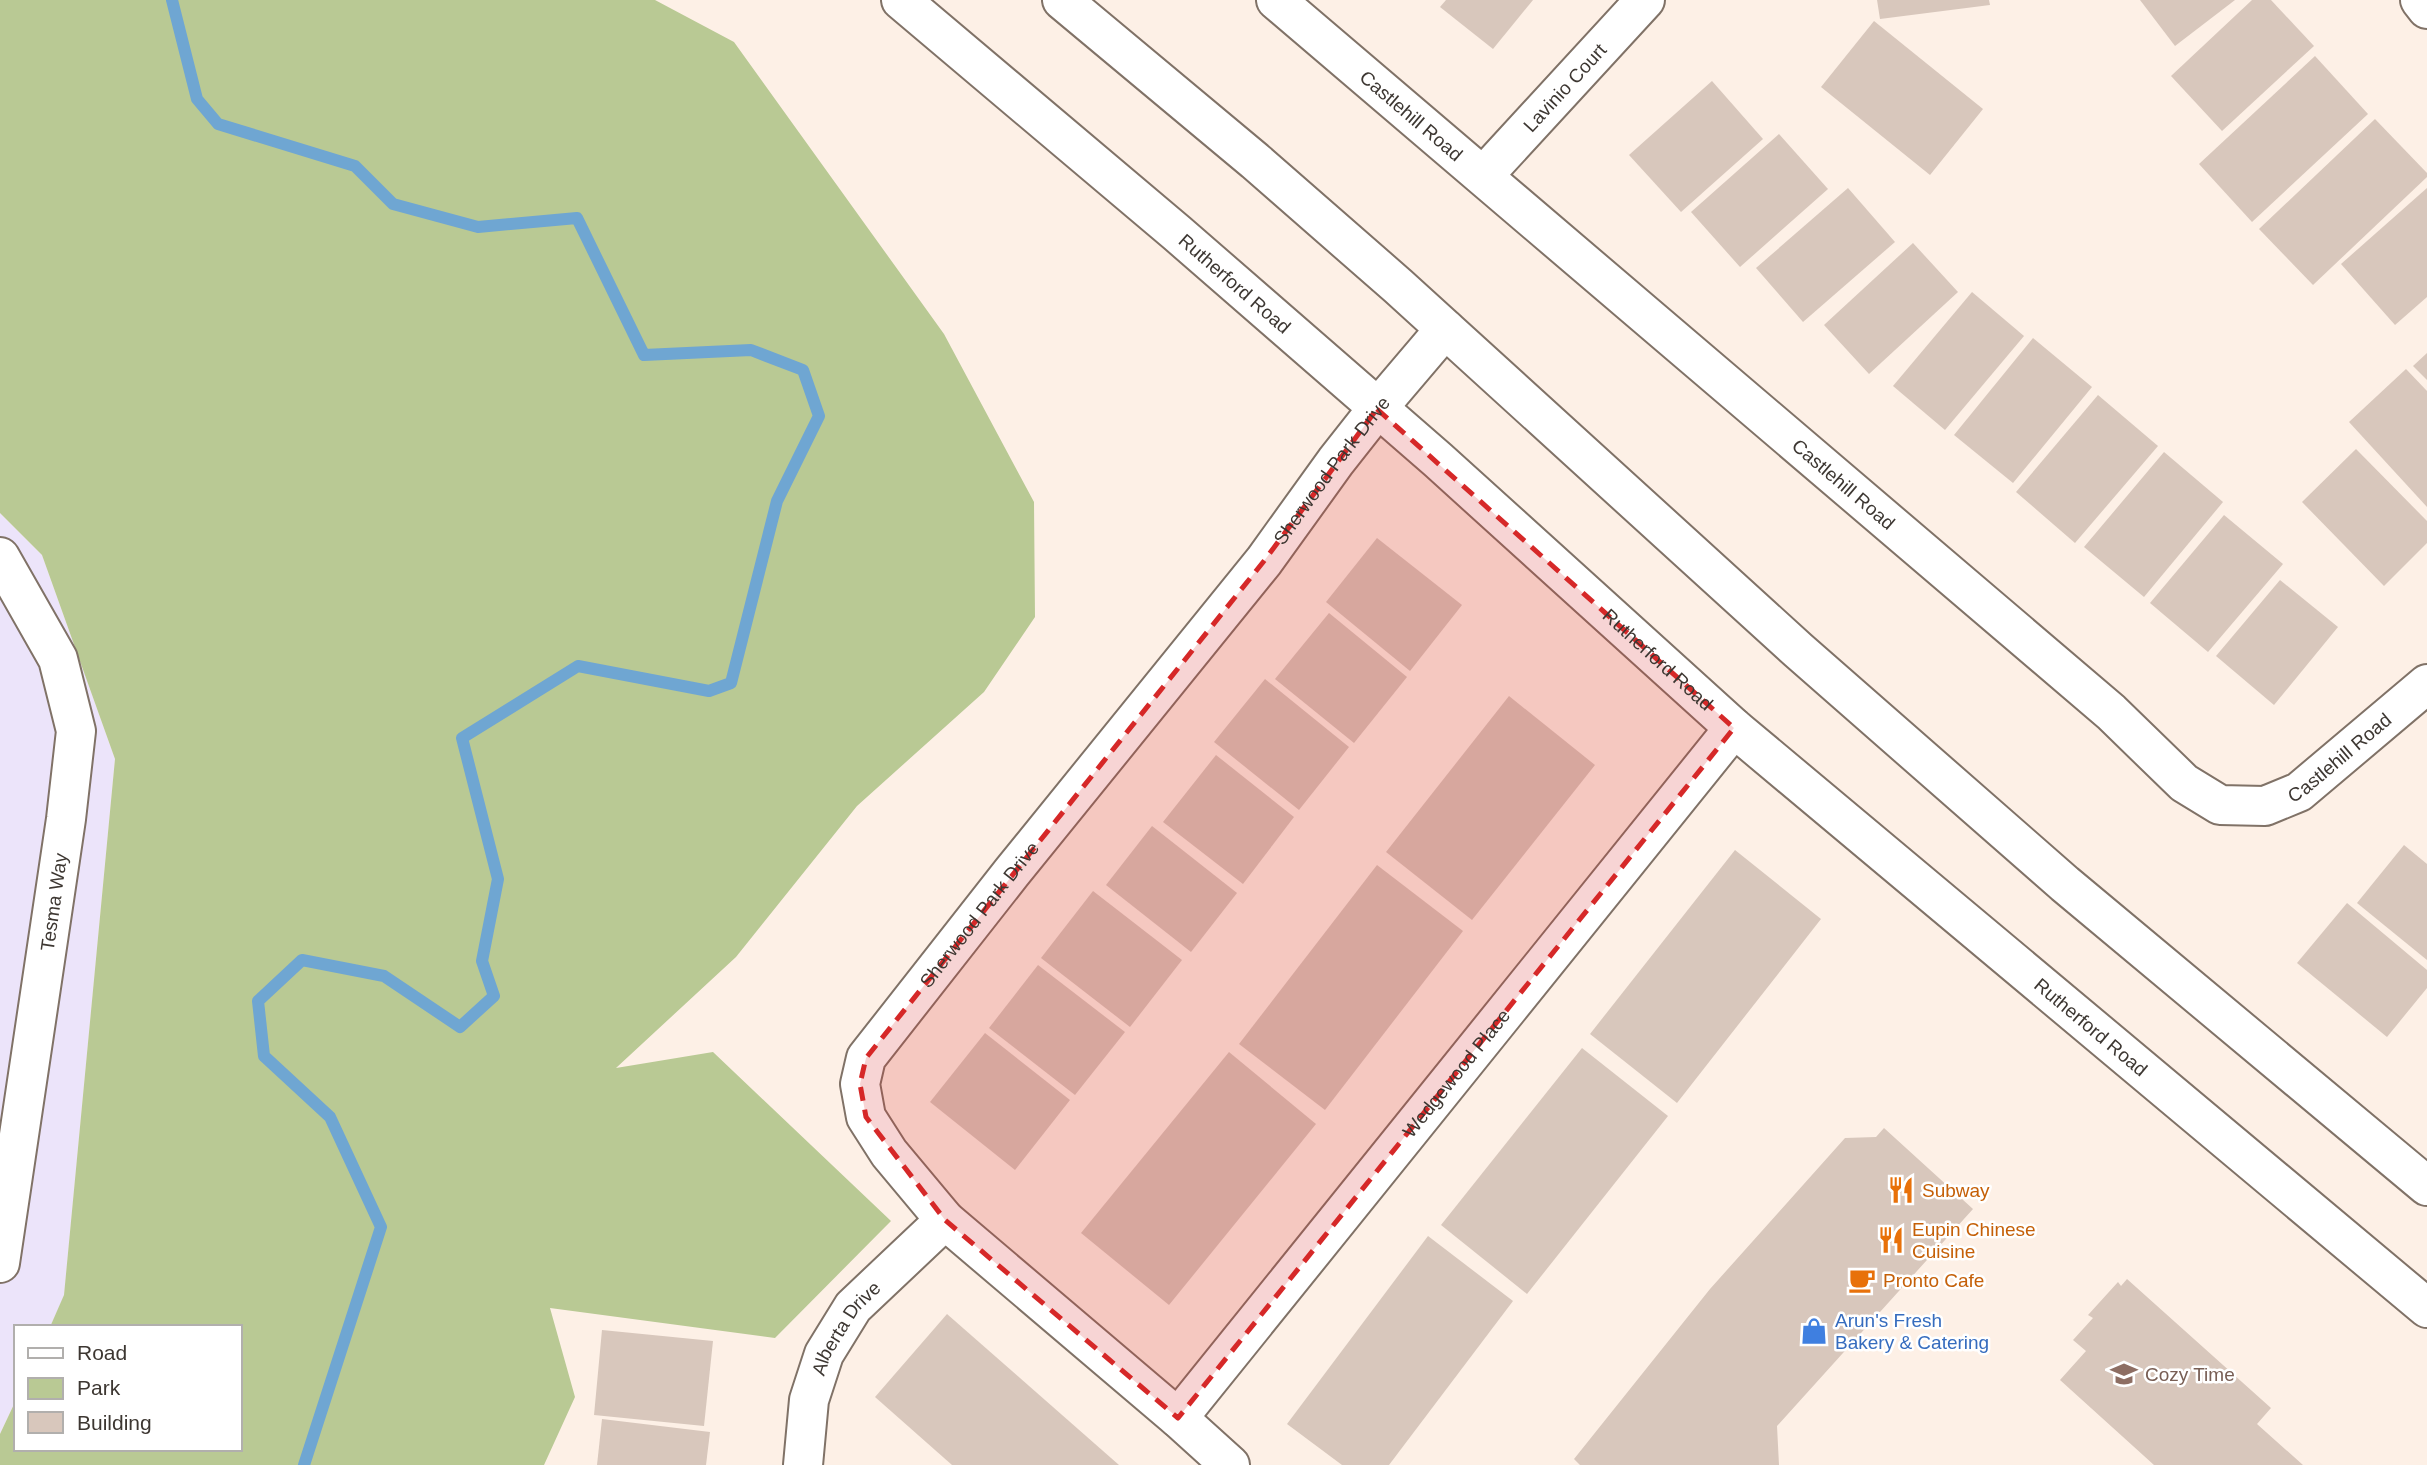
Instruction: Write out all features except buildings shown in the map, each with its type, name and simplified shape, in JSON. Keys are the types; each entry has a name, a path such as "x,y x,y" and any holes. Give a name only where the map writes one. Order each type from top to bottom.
{"street":[{"name":"Rutherford Road","path":"901,0 1187,242 1438,460 1734,728 2427,1308"},
{"path":"1062,0 1255,161 1446,329 1798,650 2055,875 2427,1186"},
{"name":"Castlehill Road","path":"1276,0 2111,712 2184,783 2220,805 2265,806 2299,792 2427,684"},
{"name":"Lavinio Court","path":"1483,176 1645,0"},
{"path":"2420,0 2427,9"},
{"name":"Sherwood Park Drive","path":"1230,1465 945,1220 889,1153 866,1117 860,1084 866,1058 1012,872 1264,561 1377,409 1446,329"},
{"name":"Tesma Way","path":"0,557 58,659 76,731 66,819 0,1263"},
{"name":"Wedgewood Place","path":"1178,1418 1734,728"},
{"name":"Alberta Drive","path":"803,1465 809,1400 824,1354 853,1307 945,1220"}],"highlighted area":[{"path":"1377,409 1734,728 1178,1418 945,1220 866,1117 860,1084 866,1058 1264,561"}],"shaded area":[{"path":"0,513 42,555 115,759 64,1296 51,1325 14,1325 14,1404 0,1434"}],"green space":[{"path":"0,0 655,0 734,42 944,334 1034,502 1035,617 984,692 857,806 736,957 616,1068 713,1052 891,1221 775,1338 550,1308 575,1397 544,1465 0,1465 0,1434 14,1404 14,1451 242,1451 242,1325 51,1325 64,1295 115,759 42,555 0,513"}],"waterway":[{"path":"172,0 197,99 218,124 355,166 393,204 478,227 577,218 644,355 751,350 803,370 819,416 777,501 731,683 709,691 578,666 462,738 498,879 482,961 494,996 460,1027 384,976 302,960 258,1001 264,1056 330,1117 381,1227 304,1465"}],"place":[{"name":"Subway","path":"1901,1190"},
{"name":"Eupin Chinese Cuisine","path":"1891,1240"},
{"name":"Pronto Cafe","path":"1862,1280"},
{"name":"Arun's Fresh Bakery & Catering","path":"1814,1331"},
{"name":"Cozy Time","path":"2124,1374"}]}
